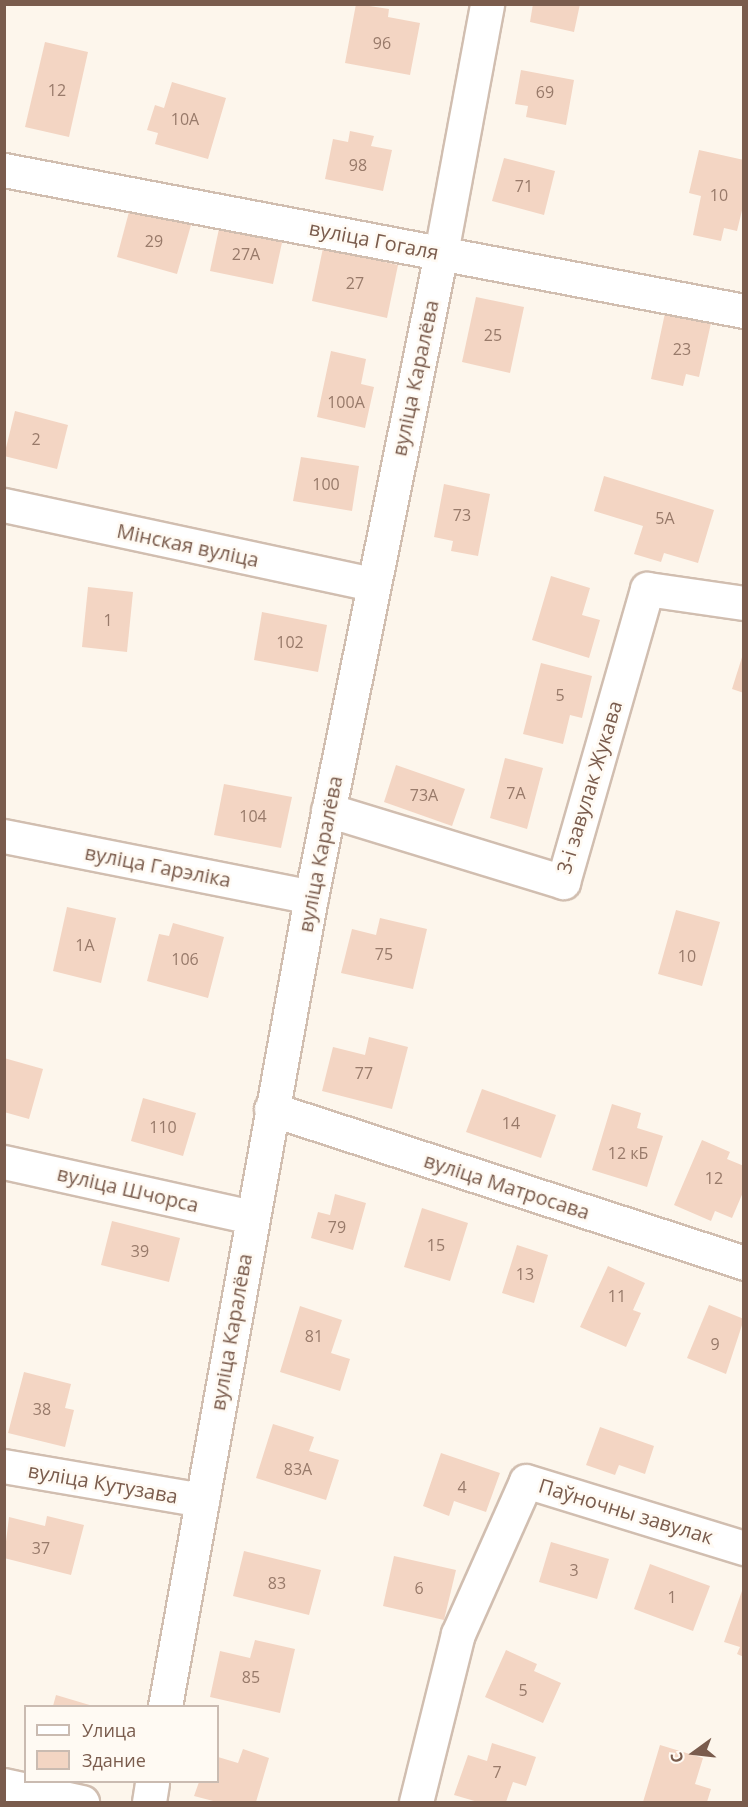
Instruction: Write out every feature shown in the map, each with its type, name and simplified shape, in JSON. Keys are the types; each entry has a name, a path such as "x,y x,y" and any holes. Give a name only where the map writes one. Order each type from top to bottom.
{"street":[{"name":"вуліца Каралёва","path":"165,1705 311,897 372,584 441,253 487,4"},
{"name":"вуліца Гогаля","path":"4,170 744,311"},
{"name":"Мінская вуліца","path":"4,505 372,584"},
{"name":"3-і завулак Жукава","path":"328,810 563,882 647,589 744,603"},
{"name":"вуліца Гарэліка","path":"4,836 311,897"},
{"name":"вуліца Матросава","path":"271,1109 744,1263"},
{"name":"вуліца Шчорса","path":"4,1162 252,1217"},
{"name":"вуліца Кутузава","path":"4,1466 202,1500"},
{"name":"Паўночны завулак","path":"416,1803 458,1634 526,1480 744,1548"},
{"path":"148,1803 152,1783"},
{"path":"4,1785 82,1803"}],"building":[{"path":"356,4 389,9 388,17 420,23 410,75 345,63"},
{"path":"533,4 580,4 574,32 530,22"},
{"path":"45,42 88,52 69,137 25,127"},
{"path":"521,70 574,80 566,125 526,117 528,106 515,104"},
{"path":"172,82 226,98 208,159 155,144 158,133 147,130 155,105 164,108"},
{"path":"350,131 374,136 371,146 392,150 383,191 325,179 333,139 348,142"},
{"path":"699,150 744,160 744,202 737,231 724,228 721,241 693,235 701,196 689,193"},
{"path":"504,158 555,171 544,215 492,201"},
{"path":"130,208 191,225 177,274 117,257"},
{"path":"220,224 283,238 273,284 210,271"},
{"path":"323,248 398,265 387,318 312,301"},
{"path":"476,297 524,307 510,373 462,362"},
{"path":"665,313 711,323 699,377 686,374 683,386 651,379"},
{"path":"331,351 366,359 361,384 374,387 365,428 317,417"},
{"path":"15,411 68,425 57,469 4,456"},
{"path":"301,457 359,466 352,511 293,501"},
{"path":"604,476 714,510 698,563 664,553 661,562 634,554 643,526 594,511"},
{"path":"444,484 490,494 478,556 451,551 453,541 434,537"},
{"path":"551,576 590,588 582,615 600,620 589,658 532,640"},
{"path":"88,587 133,592 127,652 82,647"},
{"path":"262,612 327,625 318,672 254,660"},
{"path":"744,655 744,693 732,689"},
{"path":"541,663 592,676 582,718 570,715 563,744 523,734"},
{"path":"505,758 543,768 527,829 490,818"},
{"path":"396,765 465,789 452,826 384,802"},
{"path":"224,784 292,797 281,848 214,835"},
{"path":"67,907 116,918 101,983 53,971"},
{"path":"676,910 720,922 702,986 658,974"},
{"path":"380,918 427,929 413,989 341,973 352,929 376,935"},
{"path":"173,923 224,937 208,998 147,981 159,934 169,936"},
{"path":"369,1037 408,1047 392,1109 322,1091 333,1047 365,1055"},
{"path":"4,1058 43,1069 29,1119 4,1112"},
{"path":"482,1089 556,1115 541,1158 466,1132"},
{"path":"143,1098 196,1113 183,1156 131,1141"},
{"path":"612,1104 641,1113 637,1128 663,1136 647,1187 592,1170"},
{"path":"702,1140 730,1152 727,1159 744,1166 744,1190 732,1218 715,1211 711,1221 674,1205"},
{"path":"335,1194 366,1203 353,1250 311,1238 318,1212 330,1215"},
{"path":"422,1208 468,1223 450,1281 404,1267"},
{"path":"112,1221 180,1238 169,1282 101,1265"},
{"path":"517,1245 548,1255 534,1303 502,1293"},
{"path":"608,1266 645,1283 633,1310 641,1313 626,1347 580,1327"},
{"path":"709,1305 744,1319 726,1374 687,1358"},
{"path":"300,1306 342,1320 331,1353 350,1359 340,1391 280,1372"},
{"path":"24,1372 71,1384 65,1408 74,1410 65,1447 8,1433"},
{"path":"273,1424 314,1437 309,1451 339,1460 326,1500 256,1478"},
{"path":"600,1427 654,1446 645,1474 619,1465 615,1475 586,1465"},
{"path":"441,1453 500,1473 486,1512 454,1501 449,1516 423,1506"},
{"path":"47,1516 84,1525 71,1575 4,1558 9,1517 45,1526"},
{"path":"551,1542 609,1559 597,1599 539,1582"},
{"path":"244,1551 321,1570 309,1615 233,1596"},
{"path":"394,1556 456,1570 444,1620 383,1606"},
{"path":"650,1564 710,1586 693,1631 634,1609"},
{"path":"743,1588 744,1657 737,1654 740,1647 724,1642"},
{"path":"255,1640 295,1649 280,1713 210,1697 220,1651 250,1658"},
{"path":"506,1650 537,1664 534,1671 561,1683 543,1723 485,1697"},
{"path":"56,1695 90,1705 53,1705"},
{"path":"492,1743 536,1757 526,1786 513,1782 506,1802 478,1802 454,1795 468,1755 487,1761"},
{"path":"660,1745 703,1758 695,1784 711,1789 707,1802 643,1802"},
{"path":"243,1749 269,1758 256,1802 217,1802 194,1796 199,1783 219,1783 219,1757 238,1763"}]}
